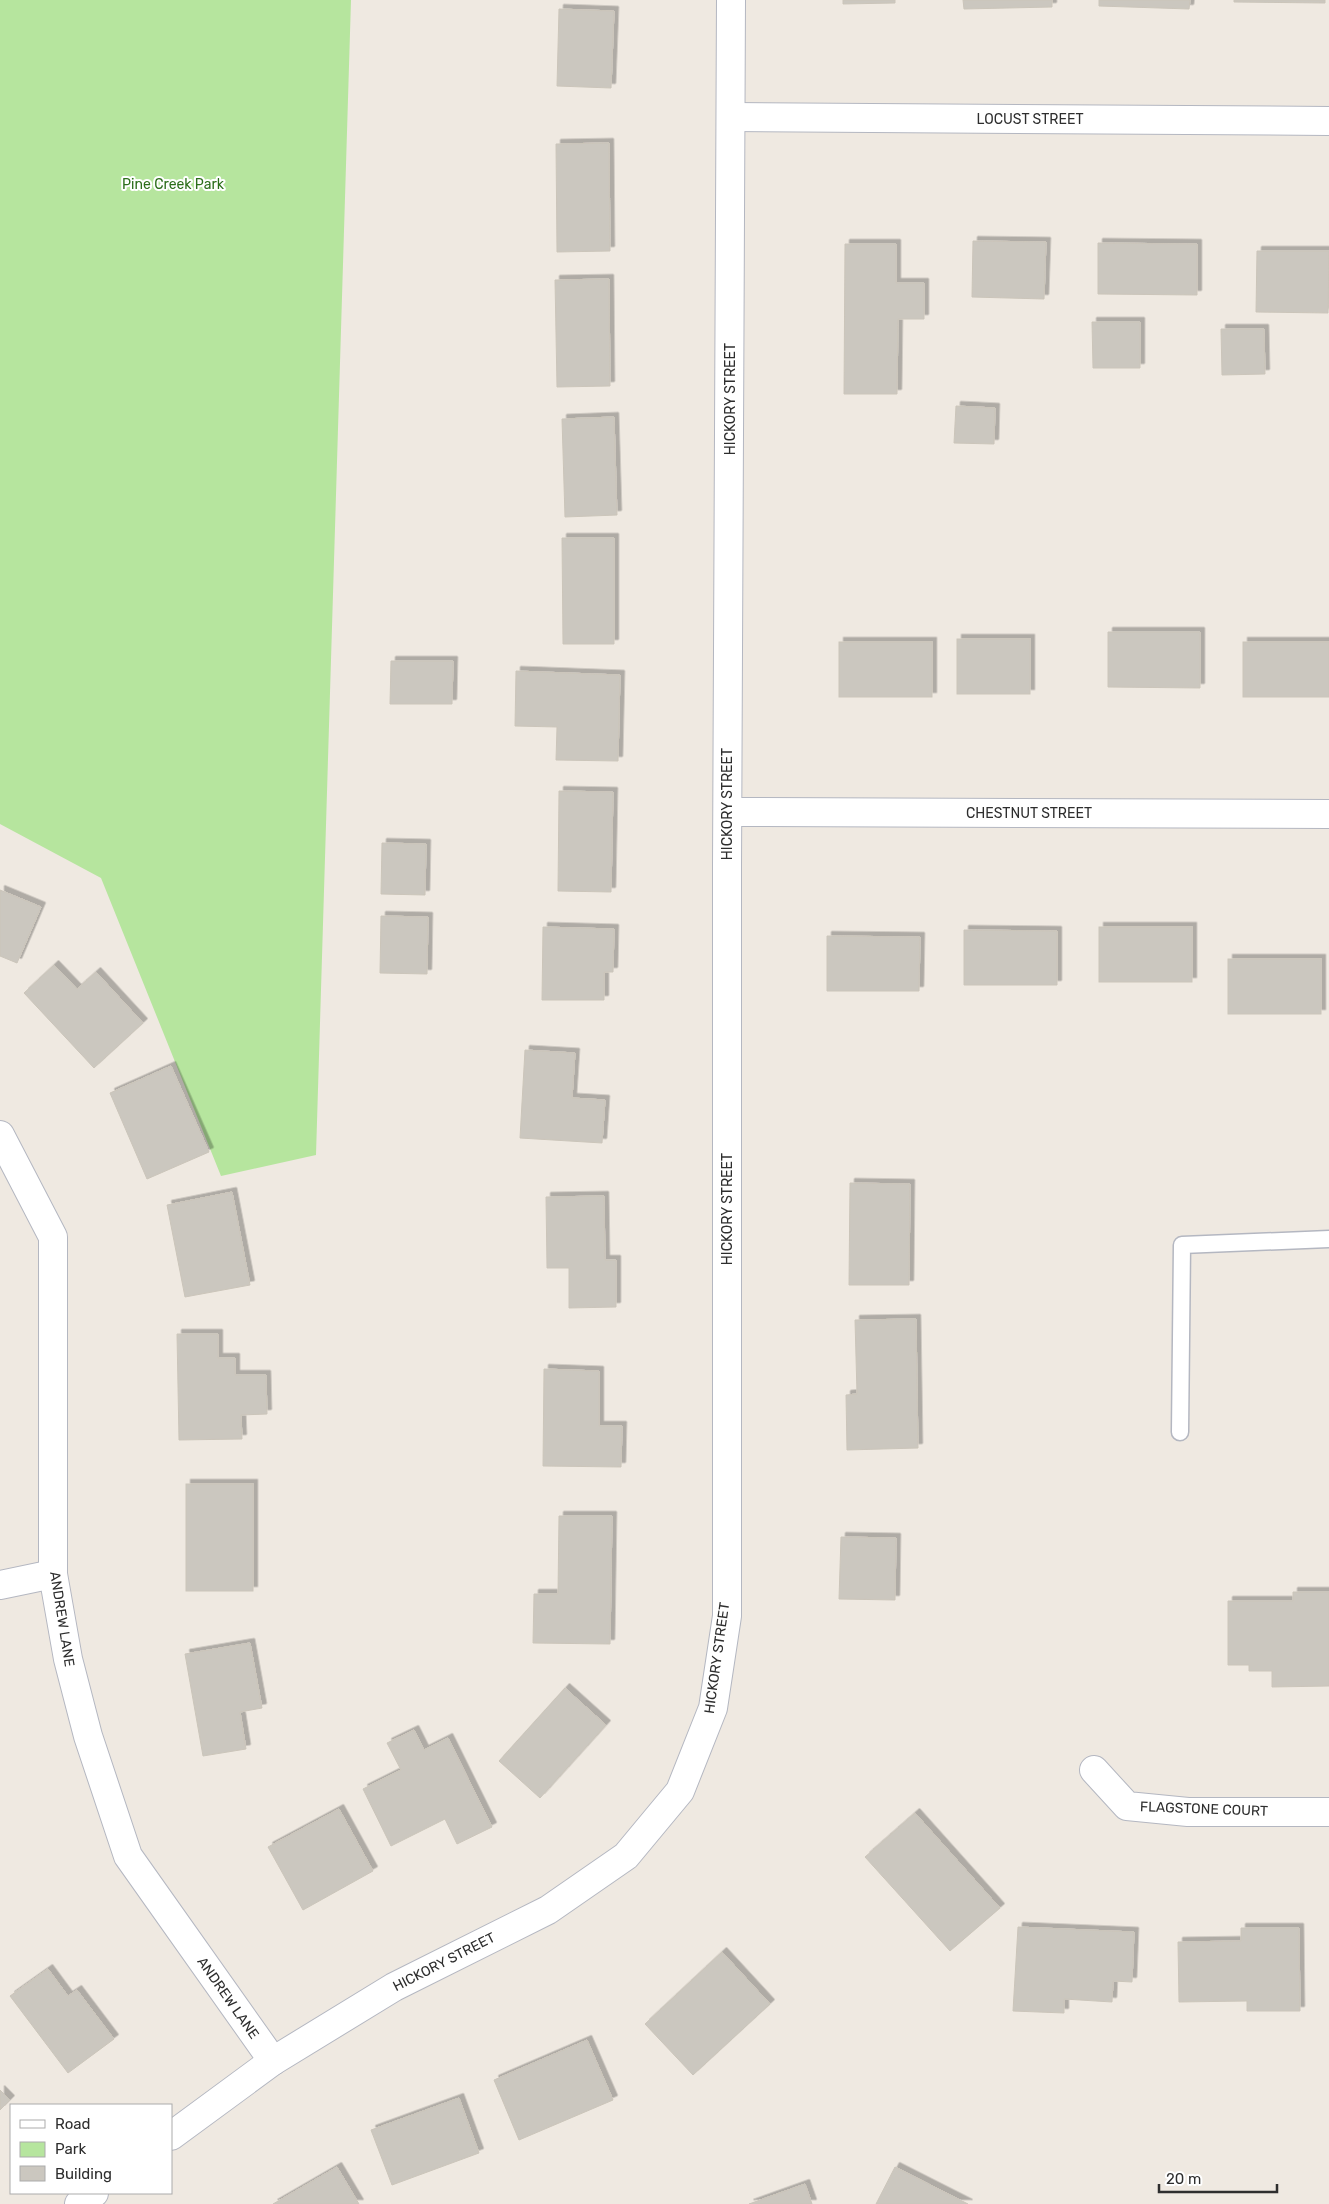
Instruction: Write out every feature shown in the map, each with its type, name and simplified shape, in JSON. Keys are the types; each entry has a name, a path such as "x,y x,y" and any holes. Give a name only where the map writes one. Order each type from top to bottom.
{"street":[{"name":"HICKORY STREET","path":"172,2135 273,2061 394,1986 548,1910 626,1856 680,1791 713,1708 727,1616 732,0"},
{"name":"LOCUST STREET","path":"732,117 1329,121"},
{"name":"CHESTNUT STREET","path":"728,812 1329,814"},
{"name":"ANDREW LANE","path":"0,1135 53,1237 53,1574 68,1659 86,1728 128,1856 273,2061"},
{"path":"0,1585 53,1574"},
{"name":"FLAGSTONE COURT","path":"1094,1770 1127,1806 1188,1812 1329,1812"},
{"path":"79,2204 93,2194"}],"lane":[{"path":"1180,1432 1182,1245 1329,1239"}],"green space":[{"name":"Pine Creek Park","path":"0,0 351,0 316,1155 221,1176 101,878 0,824"}],"building":[{"path":"843,0 895,0 895,3 843,4"},
{"path":"963,0 1052,0 1052,7 964,9"},
{"path":"1099,0 1190,0 1189,9 1099,6"},
{"path":"1234,0 1325,0 1325,3 1234,2"},
{"path":"559,9 614,11 611,88 557,86"},
{"path":"609,143 610,251 557,252 556,144"},
{"path":"973,241 1046,242 1044,299 972,297"},
{"path":"1098,243 1197,244 1197,295 1098,294"},
{"path":"845,244 896,244 896,283 924,283 924,319 898,319 897,394 844,394"},
{"path":"1257,251 1329,251 1328,313 1256,312"},
{"path":"609,279 610,386 557,387 555,280"},
{"path":"1092,322 1140,322 1140,368 1093,368"},
{"path":"1221,329 1264,329 1265,374 1222,375"},
{"path":"956,406 995,408 994,444 954,443"},
{"path":"614,417 617,515 565,517 562,419"},
{"path":"562,538 614,538 614,644 563,644"},
{"path":"1108,632 1200,632 1200,688 1108,687"},
{"path":"957,639 1030,639 1030,694 957,694"},
{"path":"839,642 932,642 932,697 839,697"},
{"path":"1243,642 1329,642 1329,697 1243,697"},
{"path":"391,661 453,661 452,704 390,704"},
{"path":"516,671 620,675 618,761 556,760 557,727 515,726"},
{"path":"559,791 613,792 611,892 558,891"},
{"path":"382,843 426,844 425,895 381,894"},
{"path":"0,890 41,907 17,963 0,956"},
{"path":"381,916 428,917 427,974 380,973"},
{"path":"543,927 614,929 613,972 604,972 604,1000 542,1000"},
{"path":"1099,927 1192,927 1192,982 1099,982"},
{"path":"964,930 1057,931 1057,985 964,985"},
{"path":"827,936 920,937 919,991 827,991"},
{"path":"1228,959 1321,959 1321,1014 1228,1014"},
{"path":"54,965 77,989 96,972 143,1023 94,1068 24,993"},
{"path":"525,1050 575,1053 572,1098 605,1100 602,1143 520,1138"},
{"path":"171,1066 209,1152 147,1179 110,1093"},
{"path":"850,1183 910,1184 909,1285 849,1285"},
{"path":"232,1192 250,1285 185,1297 167,1205"},
{"path":"604,1196 605,1260 616,1260 616,1307 569,1308 569,1268 547,1268 546,1197"},
{"path":"916,1319 918,1448 847,1450 846,1395 857,1394 855,1320"},
{"path":"177,1334 218,1334 218,1358 235,1358 235,1375 266,1375 267,1414 241,1415 242,1439 179,1440"},
{"path":"544,1369 599,1371 599,1426 622,1426 621,1467 543,1466"},
{"path":"186,1484 253,1484 253,1591 186,1591"},
{"path":"559,1516 612,1516 610,1644 533,1643 534,1594 558,1594"},
{"path":"841,1537 896,1538 895,1600 839,1599"},
{"path":"1293,1592 1329,1592 1329,1686 1272,1687 1272,1671 1249,1671 1249,1665 1228,1665 1228,1601 1293,1601"},
{"path":"250,1643 262,1708 240,1712 246,1749 203,1756 185,1654"},
{"path":"565,1688 606,1725 540,1798 499,1761"},
{"path":"414,1730 424,1750 448,1738 492,1827 457,1844 445,1819 391,1846 363,1789 401,1770 387,1743"},
{"path":"339,1809 373,1871 303,1910 268,1847"},
{"path":"915,1813 1000,1908 950,1951 865,1857"},
{"path":"1018,1927 1134,1932 1132,1982 1113,1981 1112,2002 1064,1999 1064,2013 1013,2011"},
{"path":"1241,1928 1299,1928 1300,2011 1247,2011 1247,2001 1179,2002 1178,1942 1241,1941"},
{"path":"722,1952 770,2004 693,2075 645,2024"},
{"path":"48,1969 68,1996 77,1990 114,2039 68,2073 10,1996"},
{"path":"587,2040 613,2100 519,2140 494,2080"},
{"path":"0,2090 10,2100 0,2110"},
{"path":"459,2098 479,2153 392,2185 371,2130"},
{"path":"337,2167 359,2204 273,2204"},
{"path":"895,2167 968,2204 876,2204"},
{"path":"805,2184 812,2204 749,2204"}]}
